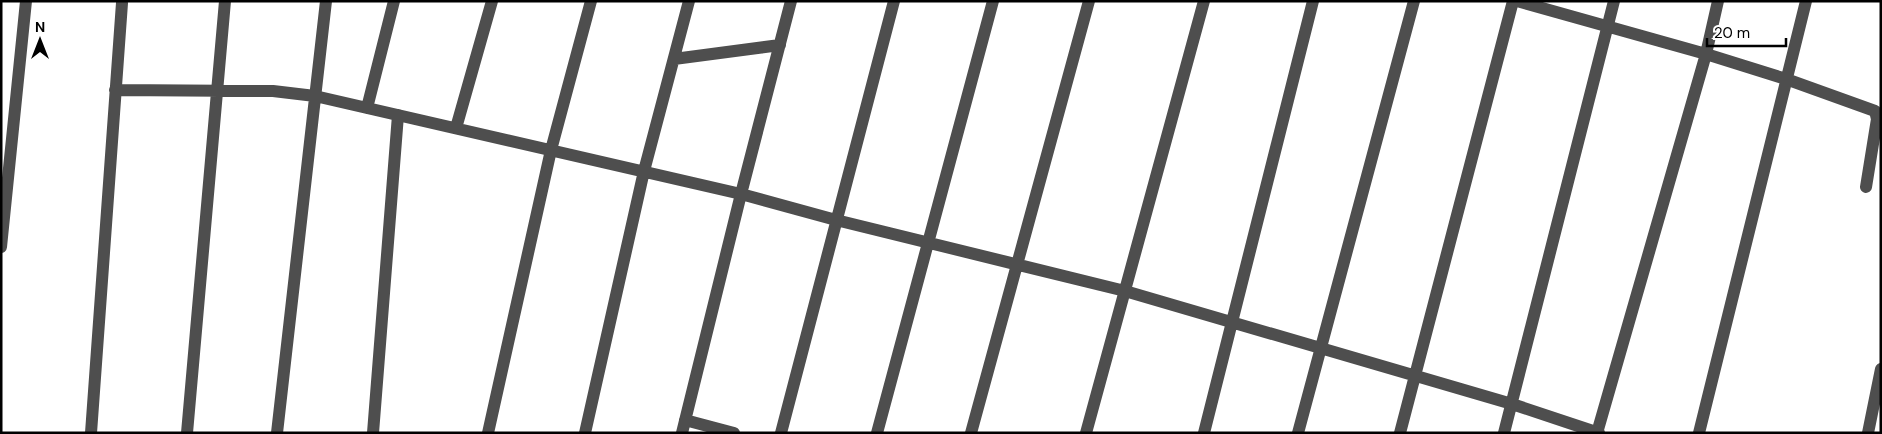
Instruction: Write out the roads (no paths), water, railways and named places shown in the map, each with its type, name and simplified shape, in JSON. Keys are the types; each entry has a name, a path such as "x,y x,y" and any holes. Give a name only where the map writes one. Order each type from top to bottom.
{"street":[{"path":"1,247 26,1"},
{"path":"187,433 225,1"},
{"path":"277,433 326,1"},
{"path":"367,108 394,1"},
{"path":"456,128 492,1"},
{"path":"488,433 551,150 591,1"},
{"path":"585,433 644,171 689,1"},
{"path":"734,433 683,426 791,1"},
{"path":"781,433 894,1"},
{"path":"877,433 993,1"},
{"path":"971,433 1089,1"},
{"path":"1086,433 1204,1"},
{"path":"1204,433 1313,1"},
{"path":"1298,433 1414,1"},
{"path":"1400,433 1515,1 1706,54 1786,79 1875,111 1877,119 1866,187"},
{"path":"1504,433 1614,1"},
{"path":"115,90 273,91 315,96 644,171 1125,291 1512,404 1598,433 1706,54 1718,1"},
{"path":"1699,433 1806,1"},
{"path":"90,433 122,3"},
{"path":"674,59 780,45"},
{"path":"373,433 398,115"},
{"path":"1868,433 1881,369"}]}
